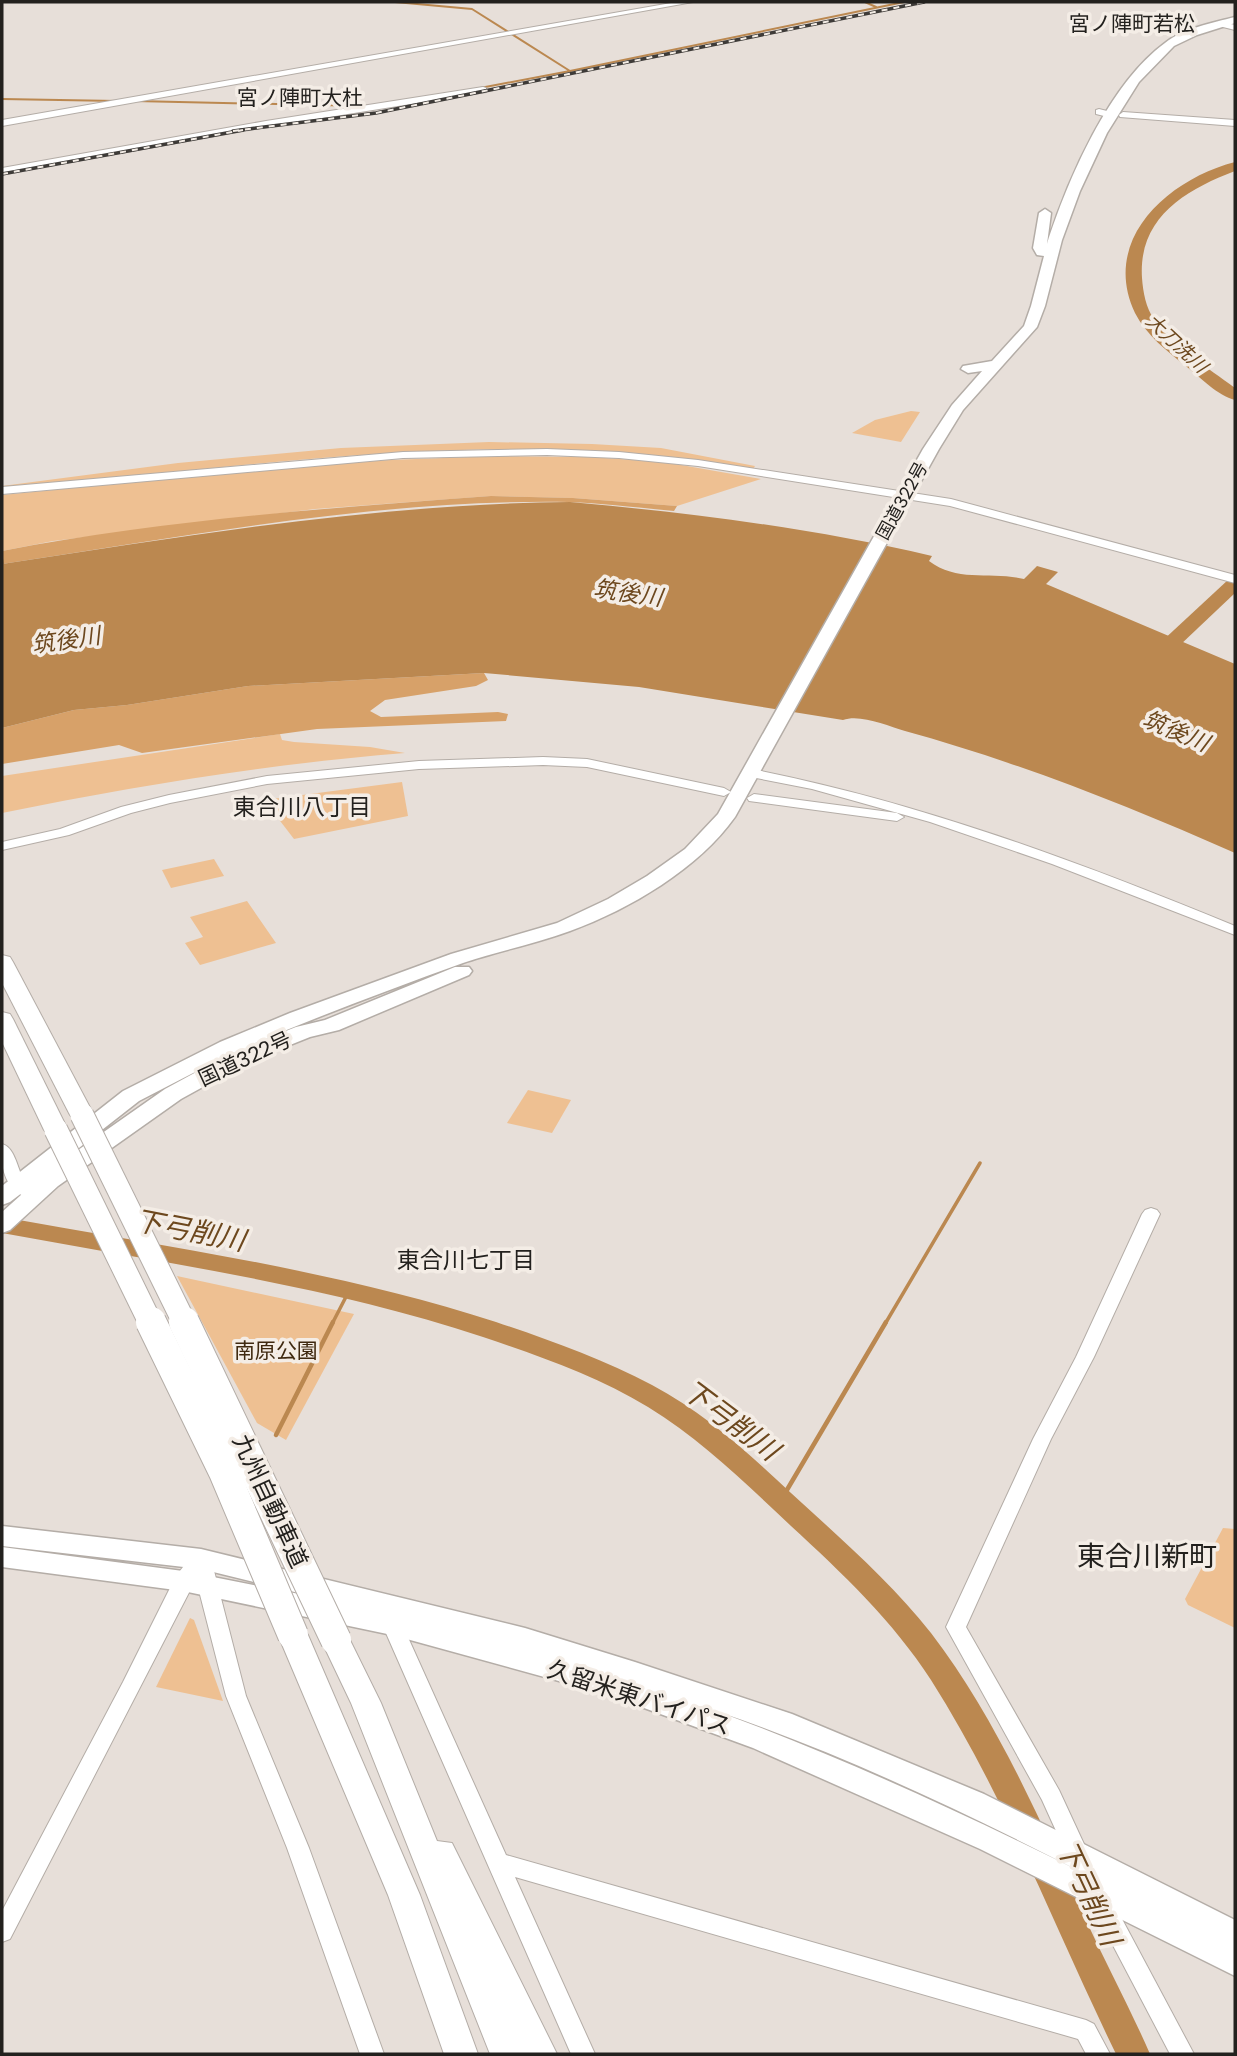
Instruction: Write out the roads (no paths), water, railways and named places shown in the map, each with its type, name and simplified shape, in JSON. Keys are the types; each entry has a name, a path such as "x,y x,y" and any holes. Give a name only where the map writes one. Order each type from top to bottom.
{"highway":[{"name":"国道322号","path":"12,1202 50,1181 173,1094 242,1056 357,1015 468,968 517,942 564,927 614,903 692,853 726,817 954,412 999,365 1038,313 1049,259 1073,192 1115,110 1157,54 1170,44 1235,20"},
{"path":"1102,113 1118,93 1134,82 1136,95 1125,115"},
{"path":"1045,213 1040,247 1049,259 1060,251 1070,226 1075,223"},
{"path":"999,365 965,371 967,383 958,393 954,412 968,409 997,381 1016,357 1015,346"},
{"name":"九州自動車道","path":"2,962 82,1115 254,1466 366,1703 507,2054"},
{"name":"九州自動車道","path":"2,1019 225,1472 404,1895 461,2054"},
{"name":"久留米東バイパス","path":"2,1536 525,1640 635,1673 782,1722 974,1803 1235,1935"},
{"name":"久留米東バイパス","path":"2,1557 196,1576 392,1624 610,1684 763,1740 990,1840 1235,1963"},
{"path":"366,1703 540,2054"}],"street":[{"path":"2,123 689,2"},
{"path":"1222,24 1235,28"},
{"path":"2,171 232,130 483,90"},
{"path":"1125,115 1233,123 1235,113"},
{"path":"2,491 339,460 435,454 547,452 671,460 907,493 983,510 1235,579"},
{"path":"2,846 64,831 158,802 267,779 419,765 543,761 587,763 724,792"},
{"path":"752,770 948,824 1064,862 1235,931"},
{"path":"754,798 948,824"},
{"path":"2,1149 12,1202"},
{"path":"1151,1214 1085,1357 1042,1439 957,1627 1051,1796 1096,1892 1182,2054"},
{"path":"2,1932 126,1697 196,1576"},
{"path":"196,1576 236,1696 298,1847 372,2054"},
{"path":"392,1624 583,2054"},
{"path":"497,1862 1086,2031 1098,2054"}],"water":[{"name":"筑後川","path":"570,502 661,511 842,537 932,556 929,561 940,568 963,574 1024,579 1037,566 1058,572 1046,584 1235,664 1235,853 1154,818 1031,771 874,721 858,718 843,720 639,687 484,673 248,686 127,705 74,710 2,728 2,564 214,532 356,515 427,508"}],"waterway":[{"path":"395,2 472,9 570,71"},
{"path":"865,2 876,7"},
{"path":"570,71 904,2"},
{"path":"480,88 570,71"},
{"path":"2,99 117,101"},
{"path":"135,101 365,106"},
{"name":"大刀洗川","path":"1235,166 1196,183 1161,208 1147,223 1138,241 1133,261 1135,284 1142,311 1154,330 1235,395"},
{"path":"2,559 3,564"},
{"name":"大刀洗川","path":"1153,660 1235,583"},
{"path":"885,1324 980,1163"},
{"name":"下弓削川","path":"2,1225 327,1285 455,1318 518,1339 612,1377 657,1400 697,1427 752,1471 845,1558 905,1622 940,1669 994,1761 1133,2054"},
{"path":"332,1324 350,1289"},
{"path":"276,1435 333,1322"},
{"path":"781,1500 886,1322"}],"railway":[{"path":"233,131 376,113 924,2"},
{"path":"2,174 243,130"}],"district":[{"name":"宮ノ陣町若松","path":"1132,24"},
{"name":"宮ノ陣町大杜","path":"300,98"},
{"name":"東合川八丁目","path":"302,807"},
{"name":"東合川七丁目","path":"466,1260"},
{"name":"東合川新町","path":"1147,1556"}],"park label":[{"name":"南原公園","path":"276,1351"}]}
